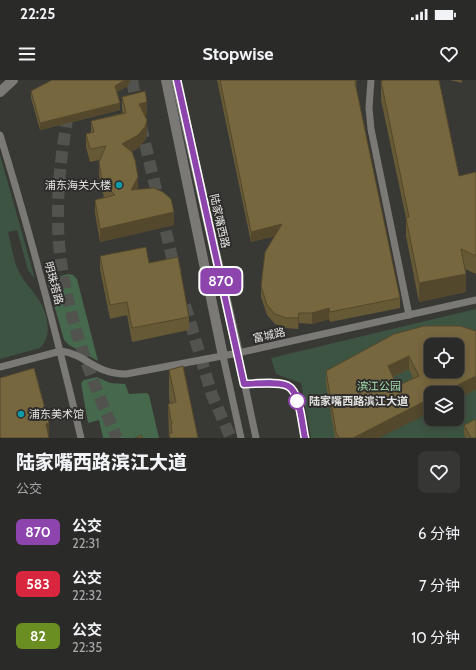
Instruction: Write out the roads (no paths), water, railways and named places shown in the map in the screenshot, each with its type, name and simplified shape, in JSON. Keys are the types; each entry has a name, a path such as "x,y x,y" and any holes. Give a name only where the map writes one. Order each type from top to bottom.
{"street":[{"path":"0,92 13,80"},
{"path":"166,80 222,356 241,438"},
{"name":"陆家嘴西路","path":"176,80 256,438"},
{"path":"371,80 369,108 371,129 410,315"},
{"name":"明珠塔路","path":"0,135 26,220 61,351 81,438"},
{"name":"富城路","path":"61,351 71,352 99,370 113,374 126,374 238,353 476,300"},
{"path":"0,367 61,351"}],"tunnel":[{"path":"74,80 59,179 58,213 62,272 68,300 84,356 117,438"},
{"path":"132,80 137,108"},
{"path":"141,126 176,274"},
{"path":"185,305 212,395 231,438"}],"place":[{"name":"浦东海关大楼","path":"119,185"},
{"name":"陆家嘴西路滨江大道","path":"297,401"},
{"name":"浦东美术馆","path":"21,414"}],"park label":[{"name":"滨江公园","path":"379,386"}]}
